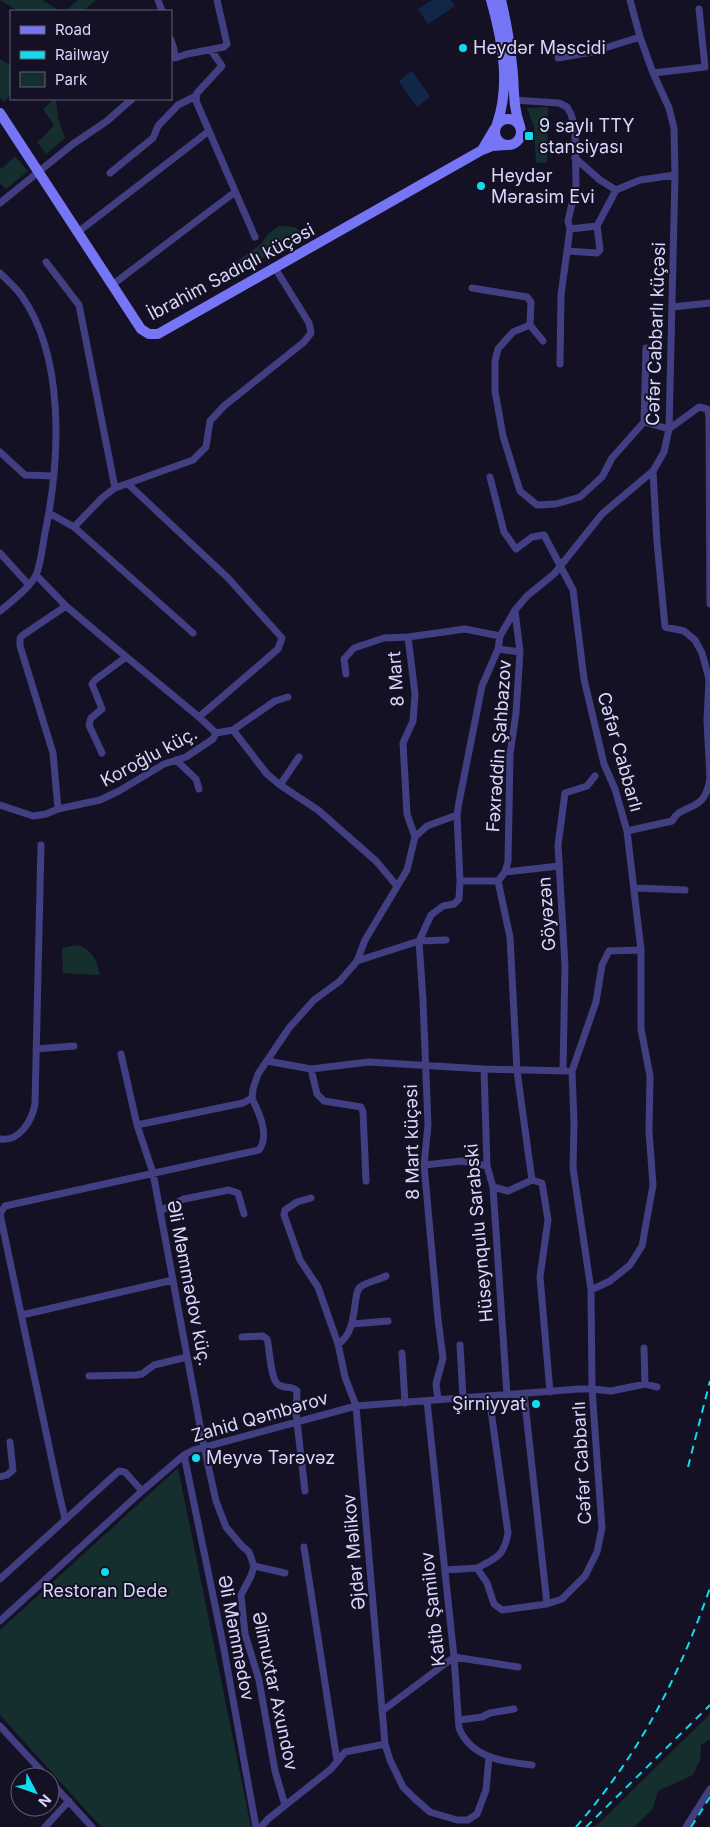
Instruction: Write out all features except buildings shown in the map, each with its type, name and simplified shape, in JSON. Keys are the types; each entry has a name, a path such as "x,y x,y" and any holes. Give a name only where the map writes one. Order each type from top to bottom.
{"street":[{"path":"172,43 174,49 173,60 187,54 224,47 228,42 217,0"},
{"path":"491,0 500,43 504,83 504,96 495,134 498,140 507,145"},
{"path":"482,150 492,146 514,144 519,139 521,133 514,108 512,65 506,19 501,0"},
{"name":"Cəfər Cabbarlı küçəsi","path":"457,815 482,686 498,648 500,636 515,610 527,596 554,574 602,514 653,471 664,452 670,429 676,175 674,128 669,108 640,37 630,0"},
{"path":"654,73 705,67 699,9"},
{"path":"558,58 592,52 640,37"},
{"path":"110,173 153,138 158,126 178,104 196,96 222,66 211,50"},
{"path":"196,96 209,131 255,237"},
{"path":"0,203 39,170 131,100"},
{"path":"513,100 559,103 567,107 575,129 576,186 568,221 570,229 561,295 560,364"},
{"name":"İbrahim Sadıqlı küçəsi","path":"0,113 39,170 141,329 149,334 158,334 482,150"},
{"path":"482,150 496,126 502,120 509,118 516,121 520,126"},
{"path":"78,232 209,131"},
{"path":"575,158 600,180 616,190"},
{"path":"567,251 597,253 600,250 597,226 616,190 640,180 676,175"},
{"path":"112,285 235,192"},
{"path":"570,229 597,226"},
{"path":"46,262 79,305 116,488"},
{"path":"74,528 103,497 116,488 193,460 206,447 210,421 224,406 304,342 311,333 310,323 275,268"},
{"path":"0,273 21,295 41,335 50,371 56,409 57,442 49,513 36,575 29,585 0,611"},
{"path":"472,288 527,297 531,302 530,325 543,341"},
{"path":"672,307 710,303"},
{"path":"530,325 513,332 498,348 495,361 494,391 503,436 520,491 538,505 556,504 580,497 602,477 612,458 644,422 646,348"},
{"path":"644,422 670,429 699,407 707,409 709,416 710,604"},
{"path":"0,452 25,475 54,476"},
{"path":"627,830 672,821 676,815 697,805 708,791 710,778 707,721 710,679 702,653 695,640 684,631 665,627 653,471"},
{"name":"Cəfər Cabbarlı","path":"490,477 504,532 516,549 532,537 544,535 573,590 584,679 604,764 615,789 627,830 635,888 641,950 641,1029 650,1076 649,1131 654,1185 642,1246 630,1265 610,1281 591,1290"},
{"path":"128,484 228,578 282,638 278,649 199,717"},
{"path":"49,513 74,528 193,633"},
{"path":"0,554 29,585"},
{"path":"36,575 66,606 216,733"},
{"path":"58,809 53,754 20,646 20,638 66,606"},
{"name":"Fəxrəddin Şahbazov","path":"505,872 508,862 510,754 516,713 520,652 515,610"},
{"name":"8 Mart","path":"415,837 407,814 402,743 413,721 415,694 408,637 465,629 500,636"},
{"path":"346,674 344,660 354,648 384,638 408,637"},
{"path":"498,648 520,652"},
{"path":"102,753 89,724 91,718 102,709 92,684 126,657"},
{"path":"288,697 275,701 233,730 267,774 318,810 376,861 397,886"},
{"name":"Koroğlu küç.","path":"0,805 33,816 100,800 164,764 186,757 213,739 216,733 233,730"},
{"path":"280,785 298,757"},
{"path":"176,760 196,779 199,789"},
{"name":"Göyəzən","path":"563,1070 565,966 558,845 565,794 587,786 596,776"},
{"path":"65,1519 0,1214 5,1206 259,1150 265,1136 252,1098 258,1074 289,1028 314,1000 340,981 356,961 365,940 407,870 415,837 427,826 457,815 460,881 498,881"},
{"path":"0,1139 14,1138 25,1127 33,1114 35,1104 41,845"},
{"path":"532,1180 517,1071 510,937 498,881 505,872 559,866"},
{"name":"8 Mart küçəsi","path":"438,1400 436,1384 443,1358 424,1165 428,1125 419,941 431,915 443,906 454,904 459,899 460,881"},
{"path":"635,888 686,890"},
{"path":"356,961 419,941 446,940"},
{"name":"Cəfər Cabbarlı","path":"477,1568 486,1583 494,1604 502,1610 547,1604 562,1599 585,1576 597,1552 602,1528 592,1389 591,1290 573,1168 572,1071 596,1002 602,965 609,951 641,950"},
{"path":"36,1049 74,1046"},
{"name":"Əli Məmmədov küç.","path":"121,1054 138,1125 153,1173 204,1448"},
{"path":"267,1061 311,1069 368,1062 517,1071 572,1071"},
{"path":"311,1069 317,1094 324,1101 361,1107 363,1112 366,1181"},
{"name":"Hüseynqulu Sarabski","path":"484,1069 487,1166 493,1187 507,1395"},
{"path":"138,1125 243,1104 252,1098"},
{"path":"424,1165 462,1161 487,1166"},
{"path":"493,1187 508,1191 532,1180 542,1184 548,1220 540,1276 550,1392"},
{"path":"160,1211 184,1199 233,1190 239,1196 244,1214"},
{"name":"Əjdər Məlikov","path":"311,1198 297,1202 285,1210 284,1215 300,1260 318,1287 338,1344 345,1377 356,1406 385,1744 390,1760 403,1787 430,1812 457,1820 468,1820 477,1814 486,1790 489,1757"},
{"path":"338,1344 342,1341 352,1324 357,1291 360,1287 386,1276"},
{"path":"22,1315 173,1280"},
{"path":"352,1324 388,1321"},
{"path":"242,1337 263,1336 267,1339 276,1382 280,1386 293,1387 297,1390 296,1413 305,1491"},
{"path":"460,1345 463,1398"},
{"path":"644,1348 645,1384 657,1387"},
{"path":"402,1353 405,1403"},
{"path":"89,1376 142,1374 154,1365 187,1357"},
{"name":"Zahid Qəmbərov","path":"0,1621 142,1491 184,1455 194,1450 356,1406 592,1389 618,1390 645,1384"},
{"path":"524,1394 547,1604"},
{"path":"445,1570 477,1568 498,1558 506,1546 508,1533 489,1396"},
{"name":"Katib Şamilov","path":"427,1401 454,1657 459,1728 463,1737 489,1757 504,1762 532,1764"},
{"path":"0,1477 13,1470 10,1442"},
{"path":"204,1448 216,1501 221,1516 233,1536 249,1552 254,1566 285,1573"},
{"name":"Əli Məmmədov","path":"184,1455 221,1636 256,1827"},
{"path":"0,1579 119,1471 125,1472 142,1491"},
{"path":"304,1546 338,1761"},
{"name":"Əlimuxtar Axundov","path":"254,1566 251,1576 240,1595 245,1634 258,1680 273,1762 285,1805"},
{"path":"382,1711 454,1657 518,1667"},
{"path":"458,1720 482,1717 490,1713 514,1709"},
{"path":"0,1726 38,1767"},
{"path":"261,1827 268,1819 331,1769 345,1752 385,1744"},
{"path":"691,1825 710,1789"},
{"path":"60,1792 92,1827"},
{"path":"45,1827 69,1802"}],"green space":[{"path":"0,0 42,0 58,10 16,10"},
{"path":"78,0 96,0 84,10 67,10"},
{"path":"0,59 10,65 10,94 5,102 0,98"},
{"path":"53,100 56,100 58,119 65,138 46,154 37,142 54,125 43,109"},
{"path":"548,107 547,162 536,163 534,127 527,108"},
{"path":"15,156 28,171 6,189 0,183 0,167 2,169"},
{"path":"279,226 294,227 305,234 221,282 218,275 261,244 269,233"},
{"path":"78,945 93,956 100,975 63,973 62,948"},
{"path":"178,1468 251,1827 101,1827 60,1782 60,1767 47,1767 0,1715 0,1630"},
{"path":"710,1714 710,1739 701,1745 700,1760 693,1775 658,1791 652,1810 634,1827 595,1827"}],"water":[{"path":"432,0 451,0 455,6 428,24 418,9"},
{"path":"412,71 430,97 417,107 399,81"}],"railway":[{"path":"688,1467 710,1381"},
{"path":"576,1827 619,1771 655,1714 685,1653 710,1588"},
{"path":"586,1827 710,1705"},
{"path":"691,1827 710,1797"}],"place":[{"name":"Heydər Məscidi","path":"463,48"},
{"name":"9 saylı TTY stansiyası","path":"529,136"},
{"name":"Heydər Mərasim Evi","path":"481,186"},
{"name":"Şirniyyat","path":"536,1404"},
{"name":"Meyvə Tərəvəz","path":"196,1458"},
{"name":"Restoran Dede","path":"105,1572"}]}
